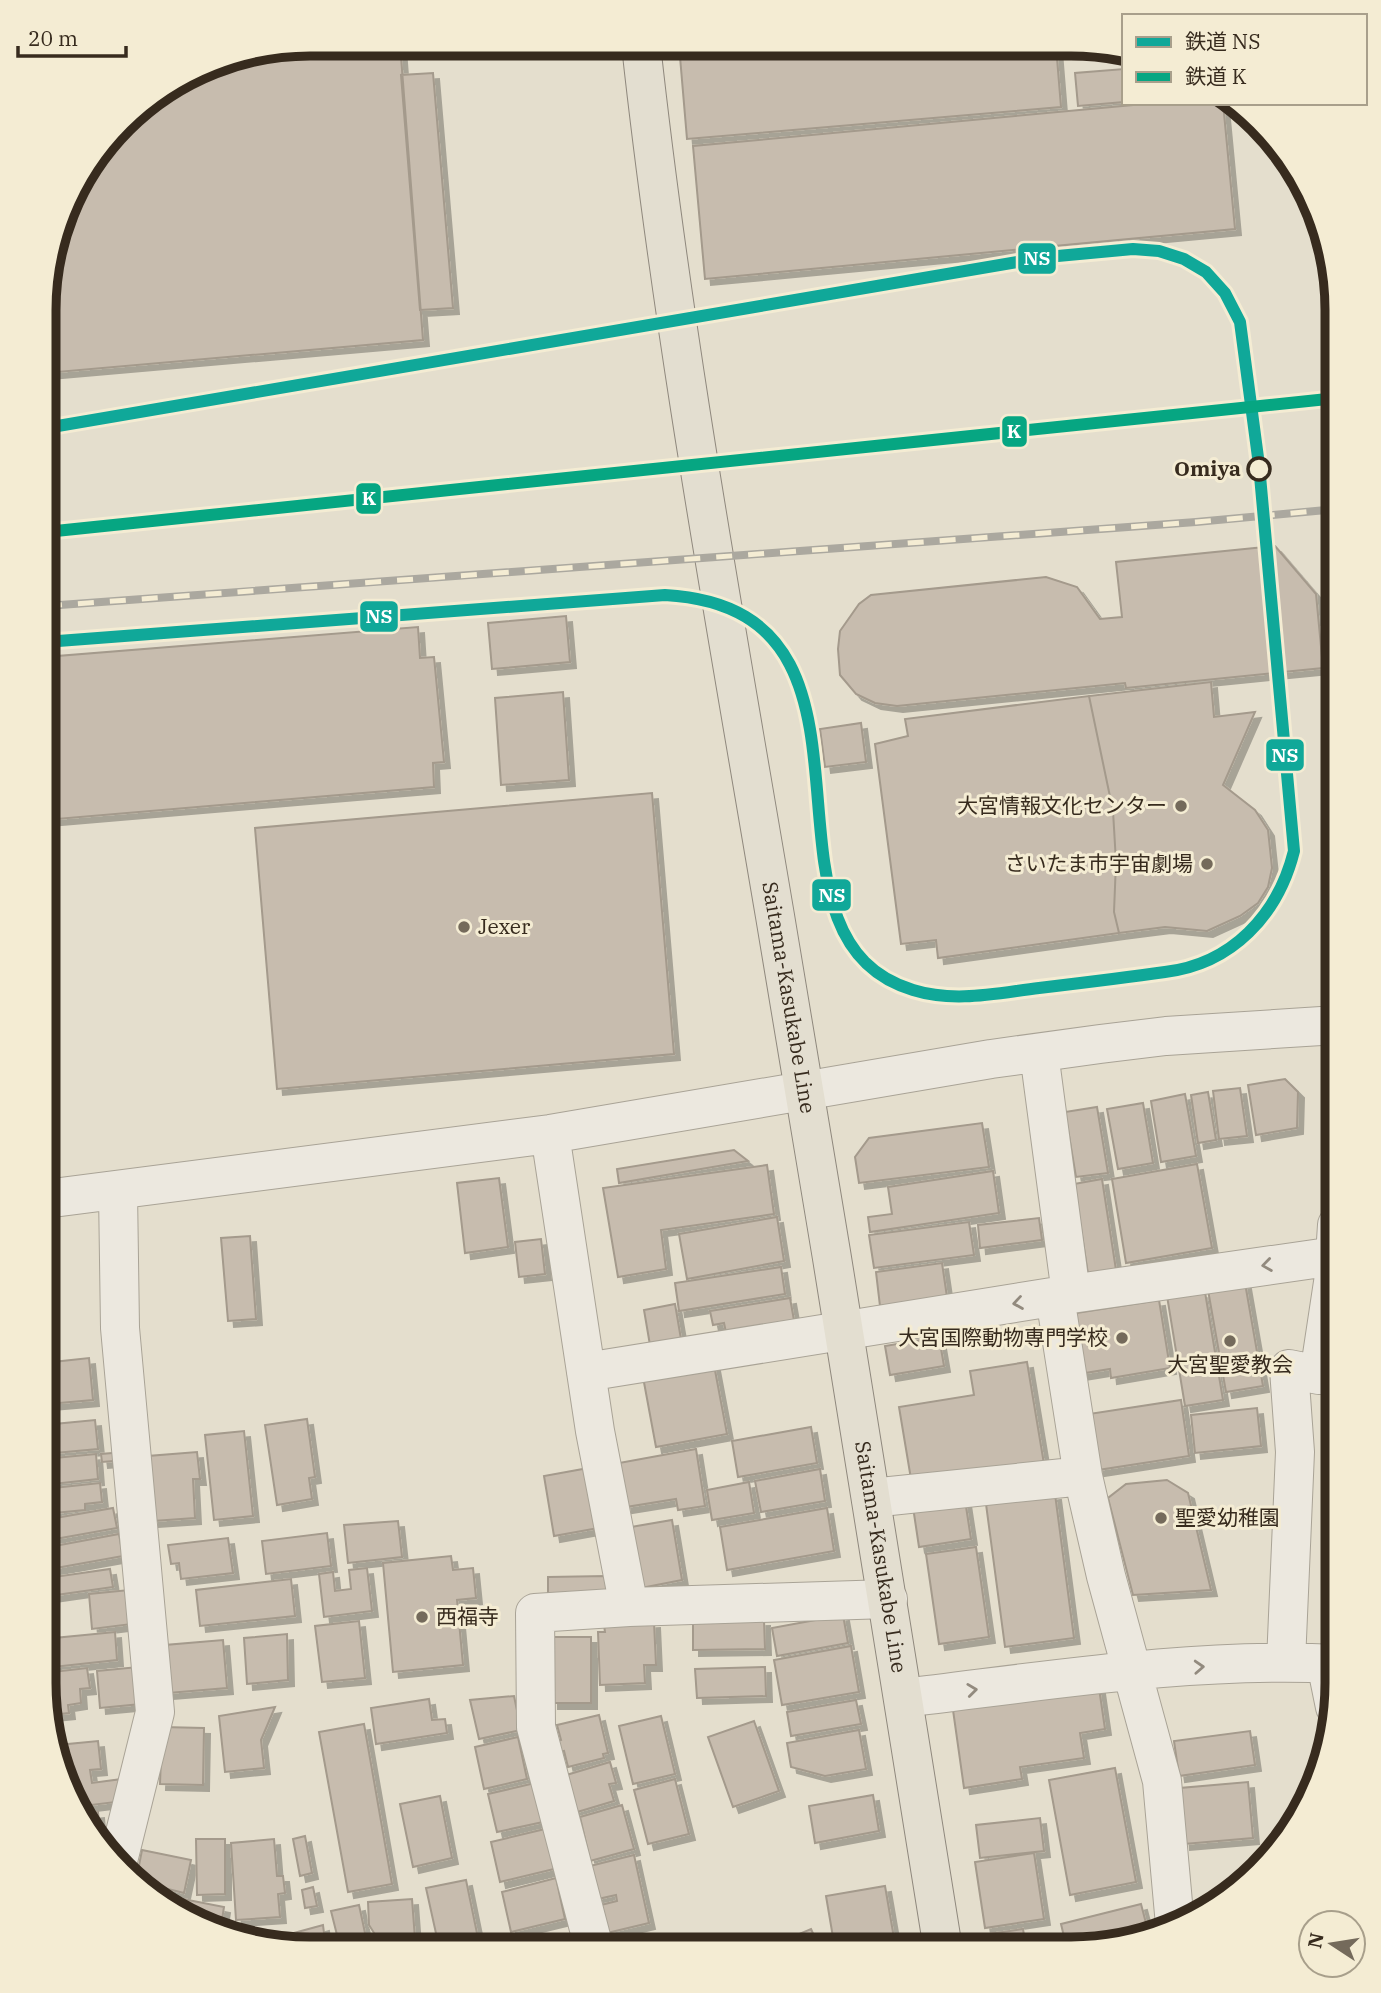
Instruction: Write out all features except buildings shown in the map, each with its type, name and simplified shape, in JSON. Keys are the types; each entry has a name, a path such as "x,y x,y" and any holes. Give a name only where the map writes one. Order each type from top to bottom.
{"main road":[{"name":"Saitama-Kasukabe Line","path":"642,56 657,193 718,576 845,1330 941,1937"}],"street":[{"path":"56,1198 550,1134 1039,1053 1166,1036 1325,1026"},
{"path":"1039,1053 1083,1476 1131,1670 1162,1781 1174,1915"},
{"path":"550,1134 586,1372 629,1607"},
{"path":"118,1191 120,1328 155,1712 120,1852"},
{"path":"586,1372 1063,1295 1325,1248"},
{"path":"1286,1662 1295,1452 1289,1369 1325,1376"},
{"path":"872,1498 1083,1476"},
{"path":"591,1937 536,1727 535,1613 629,1607 888,1599"},
{"path":"904,1698 1131,1670 1286,1662 1325,1663"}],"railway":[{"path":"56,605 1196,522 1325,510"}],"rail line":[{"name":"NS","path":"56,426 1047,257 1133,249 1159,251 1184,259 1206,272 1225,293 1240,322 1259,465 1294,851 1277,896 1264,915 1231,947 1211,959 1165,972 992,994 929,994 913,990 861,958 834,908 822,845 807,712 784,655 740,614 665,595 56,641"},
{"name":"K","path":"56,531 1325,399"}],"place":[{"name":"Omiya","path":"1259,469"},
{"name":"大宮情報文化センター","path":"1181,806"},
{"name":"さいたま市宇宙劇場","path":"1207,864"},
{"name":"Jexer","path":"464,927"},
{"name":"大宮国際動物専門学校","path":"1122,1338"},
{"name":"大宮聖愛教会","path":"1230,1341"},
{"name":"聖愛幼稚園","path":"1161,1518"},
{"name":"西福寺","path":"422,1617"}]}
